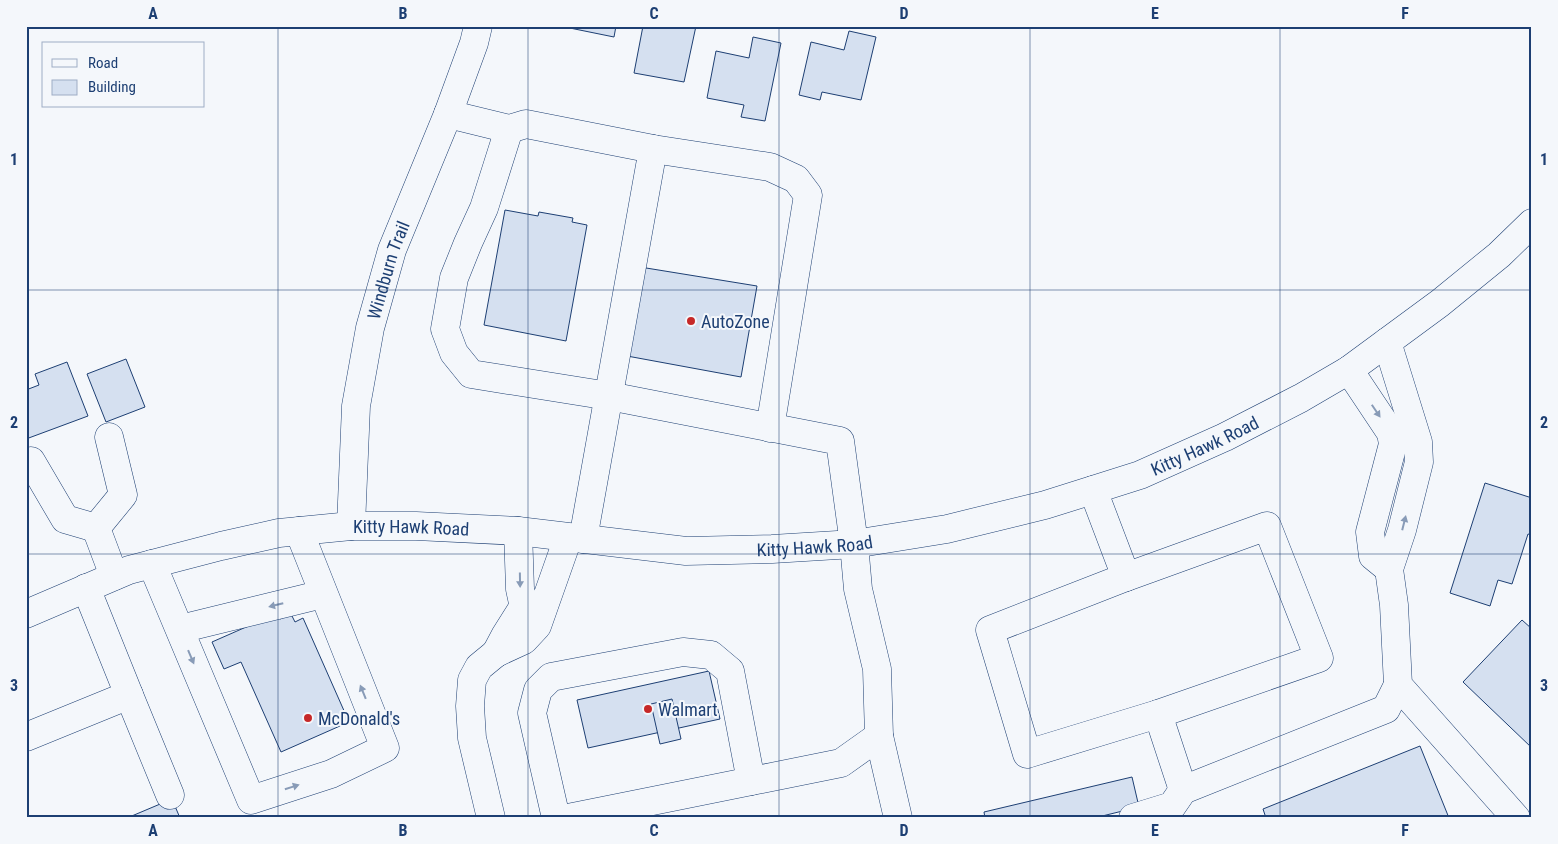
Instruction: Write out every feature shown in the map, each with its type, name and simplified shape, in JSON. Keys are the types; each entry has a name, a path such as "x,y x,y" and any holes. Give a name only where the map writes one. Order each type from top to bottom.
{"main road":[{"name":"Windburn Trail","path":"351,526 356,406 370,328 392,250 448,114 474,43 478,26"},
{"path":"448,114 509,129 526,124 653,149 770,168 796,179 808,195 770,428"},
{"path":"509,129 484,208 454,278 445,329 454,353 471,374 609,396 840,441 858,588 877,669 879,736 898,818"},
{"path":"491,818 472,738 470,706 472,680 479,667 496,653 524,640 537,626 575,538 609,396 653,149"},
{"name":"Kitty Hawk Road","path":"26,614 129,570 279,533 351,526 416,526 518,531 686,551 772,549 854,544 947,529 1045,505 1140,475 1225,437 1301,398 1348,370 1440,303 1499,255 1532,223"},
{"path":"1133,818 1172,806 1183,790 1386,709 1398,685 1394,605 1389,570 1402,530 1419,462 1418,442 1386,342"},
{"path":"1348,370 1391,433 1393,444 1370,532 1373,556 1389,570"},
{"path":"96,528 123,495 109,437"},
{"path":"30,461 65,519 96,528"},
{"path":"1384,476 1413,484"},
{"path":"1093,490 1126,577"},
{"path":"1267,526 1318,658 1158,714 1028,754 990,630 1126,577 1267,526"},
{"path":"96,528 114,576"},
{"path":"152,564 254,809 385,748 298,531"},
{"path":"496,653 522,609 518,531"},
{"path":"86,588 170,795"},
{"path":"180,629 323,594"},
{"path":"556,818 532,713 538,690 550,677 683,652 711,655 730,671 751,781"},
{"path":"1398,685 1516,818"},
{"path":"26,737 129,695"},
{"path":"1158,714 1183,790"},
{"path":"568,818 841,763 879,736"}],"building":[{"path":"560,26 616,26 614,37"},
{"path":"643,26 696,26 684,82 634,73"},
{"path":"849,31 876,37 861,100 822,92 820,100 799,95 811,42 844,50"},
{"path":"753,37 781,43 765,121 741,117 744,105 707,98 716,51 749,58"},
{"path":"505,210 538,216 539,212 573,218 572,222 587,225 566,341 484,325"},
{"name":"AutoZone","path":"640,267 757,286 741,377 627,356"},
{"path":"126,359 145,407 106,422 87,374"},
{"path":"67,362 88,416 26,439 26,390 39,385 35,374"},
{"path":"1485,483 1532,498 1532,535 1528,534 1512,584 1498,580 1490,606 1450,593"},
{"path":"278,613 280,619 291,614 295,622 303,618 349,722 281,752 241,662 224,669 212,642"},
{"path":"1522,620 1532,629 1532,748 1463,682"},
{"name":"Walmart","path":"709,671 720,719 588,748 577,700"},
{"path":"672,699 681,739 660,744 651,704"},
{"path":"1420,746 1449,818 1266,818 1263,809"},
{"path":"1132,777 1139,807 1094,818 985,818 984,812"},
{"path":"172,799 180,818 127,818"}],"place":[{"name":"AutoZone","path":"691,321"},
{"name":"Walmart","path":"648,709"},
{"name":"McDonald's","path":"308,718"}]}
